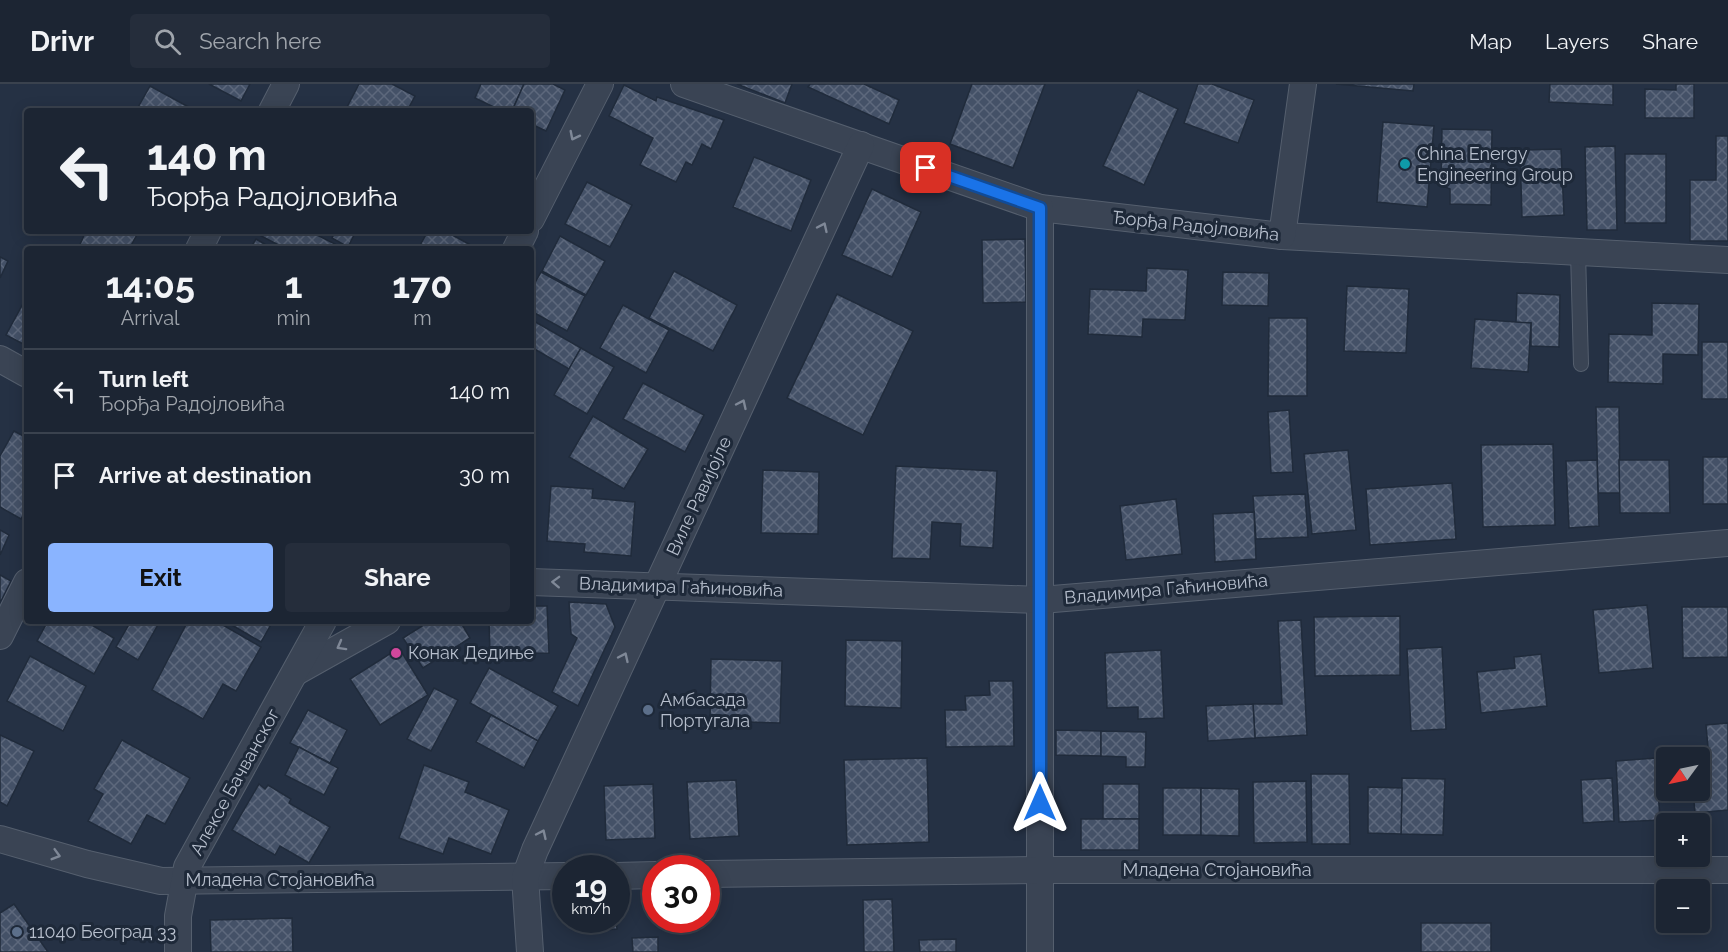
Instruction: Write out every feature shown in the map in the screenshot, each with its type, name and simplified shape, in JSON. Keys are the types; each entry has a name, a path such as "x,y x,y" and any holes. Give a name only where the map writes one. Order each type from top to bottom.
{"street":[{"path":"274,108 286,84"},
{"path":"534,213 600,84"},
{"name":"Ђорђа Радојловића","path":"686,84 1040,208 1282,236 1728,260"},
{"path":"1282,236 1303,84"},
{"name":"Виле Равијојле","path":"530,952 525,877 535,850 861,145"},
{"path":"1040,208 1040,952"},
{"path":"0,359 24,372"},
{"name":"Владимира Гаћиновића","path":"534,582 1041,600 1728,543"},
{"path":"0,636 24,588"},
{"name":"Алексе Бачванског","path":"178,952 178,916 182,881 187,867 321,624"},
{"path":"296,672 382,624"},
{"name":"Младена Стојановића","path":"0,839 147,878 182,881 552,876"},
{"name":"Младена Стојановића","path":"720,874 1039,870 1728,870"}],"lane":[{"path":"1578,252 1581,364"}],"building":[{"path":"209,84 250,84 241,101"},
{"path":"359,84 392,84 415,96 409,108 347,108"},
{"path":"481,84 524,84 513,108 496,108 475,98"},
{"path":"524,84 553,84 565,90 546,131 534,125 534,108 513,108"},
{"path":"737,84 792,84 785,103"},
{"path":"810,84 864,84 899,100 889,124 808,87"},
{"path":"972,84 1045,84 1013,168 950,144"},
{"path":"1198,84 1212,84 1254,100 1238,143 1184,123"},
{"path":"1336,84 1414,84 1413,91"},
{"path":"1550,84 1613,84 1613,105 1549,102"},
{"path":"1676,84 1694,84 1694,118 1645,118 1645,89 1676,90"},
{"path":"624,85 656,101 657,97 724,120 711,149 702,144 692,165 686,162 676,182 640,165 653,138 609,116"},
{"path":"150,86 190,108 138,108"},
{"path":"1138,90 1178,109 1144,185 1103,166"},
{"name":"China Energy Engineering Group","path":"1383,122 1434,126 1427,207 1377,202"},
{"path":"1442,129 1492,130 1491,205 1450,204 1450,189 1441,185"},
{"path":"1716,136 1728,136 1728,241 1690,241 1690,180 1716,180"},
{"path":"1615,146 1617,230 1587,230 1585,147"},
{"path":"1561,149 1564,215 1522,217 1520,150"},
{"path":"1625,154 1666,154 1666,223 1625,223"},
{"path":"754,157 811,180 791,231 733,207"},
{"path":"587,182 632,205 610,247 565,224"},
{"path":"872,189 921,212 892,277 842,255"},
{"path":"85,234 137,234 131,246 79,246"},
{"path":"258,234 315,234 335,244 334,246 280,246"},
{"path":"334,234 354,234 348,246 332,238"},
{"path":"426,234 450,234 472,246 420,246"},
{"path":"560,236 605,261 586,295 542,271"},
{"path":"256,239 268,246 252,246"},
{"path":"1025,239 1026,302 983,303 982,240"},
{"path":"0,257 8,261 0,278"},
{"path":"1147,268 1188,270 1185,320 1143,319 1142,337 1088,334 1090,289 1146,291"},
{"path":"674,271 737,305 713,351 649,318"},
{"path":"541,272 585,296 567,331 534,313 534,285"},
{"path":"1223,272 1269,273 1268,306 1222,305"},
{"path":"1347,286 1409,289 1406,353 1344,351"},
{"path":"1517,293 1560,295 1559,347 1531,346 1531,323 1516,323"},
{"path":"837,294 913,331 863,435 787,398"},
{"path":"24,302 24,344 6,335"},
{"path":"1652,303 1699,304 1698,355 1663,354 1663,384 1608,382 1609,334 1652,335"},
{"path":"623,305 669,330 646,373 600,348"},
{"path":"1269,318 1307,318 1307,396 1268,396"},
{"path":"1475,319 1531,323 1528,372 1471,368"},
{"path":"534,321 581,348 569,369 534,349"},
{"path":"1702,342 1728,342 1728,399 1702,399"},
{"path":"581,348 614,367 587,414 554,395"},
{"path":"643,383 704,415 685,452 623,419"},
{"path":"1596,407 1619,407 1620,493 1598,493"},
{"path":"1289,410 1293,472 1271,473 1268,412"},
{"path":"593,416 648,449 624,489 569,457"},
{"path":"14,431 24,436 24,514 21,519 0,507 0,456"},
{"path":"1553,444 1555,525 1483,527 1481,445"},
{"path":"1348,450 1356,530 1312,534 1304,454"},
{"path":"1703,457 1728,457 1728,504 1703,504"},
{"path":"1597,460 1599,526 1569,528 1566,461"},
{"path":"1619,460 1669,460 1670,513 1620,513"},
{"path":"896,466 997,471 993,548 960,546 961,524 932,522 930,559 892,558"},
{"path":"763,470 819,472 818,534 761,533"},
{"path":"1452,483 1456,539 1370,545 1366,489"},
{"path":"551,486 593,489 592,498 635,502 631,556 584,552 585,544 547,541"},
{"path":"1305,494 1308,537 1256,539 1253,496"},
{"path":"1176,499 1182,554 1126,560 1120,506"},
{"path":"1254,512 1256,559 1215,562 1213,514"},
{"path":"0,530 9,535 0,555"},
{"path":"0,575 11,581 0,603"},
{"path":"569,602 606,604 615,627 578,706 552,692 577,638 571,634"},
{"path":"1647,605 1653,668 1599,673 1593,610"},
{"path":"534,606 547,606 549,653 490,654 489,624 534,624"},
{"path":"1682,607 1728,607 1728,657 1683,658"},
{"path":"1400,616 1400,675 1315,676 1314,617"},
{"path":"1301,620 1307,735 1255,738 1253,704 1282,704 1278,621"},
{"path":"46,624 90,624 114,638 94,674 37,641"},
{"path":"129,624 158,624 138,660 116,647"},
{"path":"186,624 221,624 261,647 236,691 223,684 203,719 152,690"},
{"path":"230,624 271,624 261,642"},
{"path":"425,624 462,624 470,638 423,668 403,638"},
{"path":"846,640 902,641 901,708 845,706"},
{"path":"1442,647 1446,729 1411,731 1407,649"},
{"path":"399,648 428,695 380,725 350,679"},
{"path":"1161,650 1164,718 1138,719 1138,707 1107,708 1105,653"},
{"path":"1541,654 1547,706 1481,713 1477,672 1515,668 1514,657"},
{"path":"30,656 86,686 63,731 7,701"},
{"path":"711,659 782,661 780,723 710,721"},
{"path":"489,668 558,706 538,741 470,703"},
{"path":"989,681 1013,681 1014,746 946,747 945,710 966,710 965,696 990,695"},
{"path":"434,688 458,700 431,751 407,739"},
{"path":"1253,704 1255,738 1208,741 1206,706"},
{"path":"308,710 347,730 330,763 290,743"},
{"path":"491,715 538,741 524,768 476,742"},
{"path":"1728,723 1728,810 1695,813 1694,801 1710,801 1710,747 1708,747 1706,725"},
{"path":"1056,730 1101,731 1101,756 1056,755"},
{"path":"1101,731 1146,732 1145,767 1126,767 1126,757 1101,756"},
{"path":"0,735 34,751 7,806 0,802"},
{"path":"122,740 190,778 165,824 147,815 131,844 88,821 103,794 94,789"},
{"path":"299,747 338,768 324,795 285,775"},
{"path":"927,758 929,842 847,845 844,760"},
{"path":"1656,758 1656,801 1659,801 1660,813 1656,813 1656,820 1619,822 1616,761"},
{"path":"424,765 469,782 465,792 509,810 491,854 449,838 443,854 399,838"},
{"path":"1311,774 1349,774 1350,844 1312,844"},
{"path":"1402,778 1445,779 1443,835 1401,834"},
{"path":"1612,778 1614,821 1583,823 1581,780"},
{"path":"736,780 739,836 690,839 687,782"},
{"path":"1306,781 1307,842 1254,843 1253,782"},
{"path":"259,784 265,789 268,785 291,799 289,803 330,827 309,863 280,846 275,855 232,830"},
{"path":"653,784 655,838 606,840 604,786"},
{"path":"1103,784 1139,784 1139,819 1103,819"},
{"path":"1368,787 1402,788 1401,834 1368,833"},
{"path":"1163,788 1201,788 1201,835 1163,835"},
{"path":"1201,788 1239,789 1239,836 1201,835"},
{"path":"1081,819 1139,819 1139,850 1081,850"},
{"path":"892,899 894,952 864,952 863,900"},
{"name":"11040 Београд 33","path":"14,904 48,952 0,952 0,913"},
{"path":"292,918 293,952 211,952 210,920"},
{"path":"1421,923 1491,923 1491,952 1421,952"},
{"path":"658,937 658,952 633,952 632,938"},
{"path":"956,939 956,952 920,952 919,940"}],"place":[{"name":"China Energy Engineering Group","path":"1405,164"},
{"name":"Конак Дедиње","path":"396,653"},
{"name":"Амбасада Португала","path":"648,710"},
{"name":"11040 Београд 33","path":"17,932"}],"route":[{"path":"926,168 1040,208 1040,803"}]}
